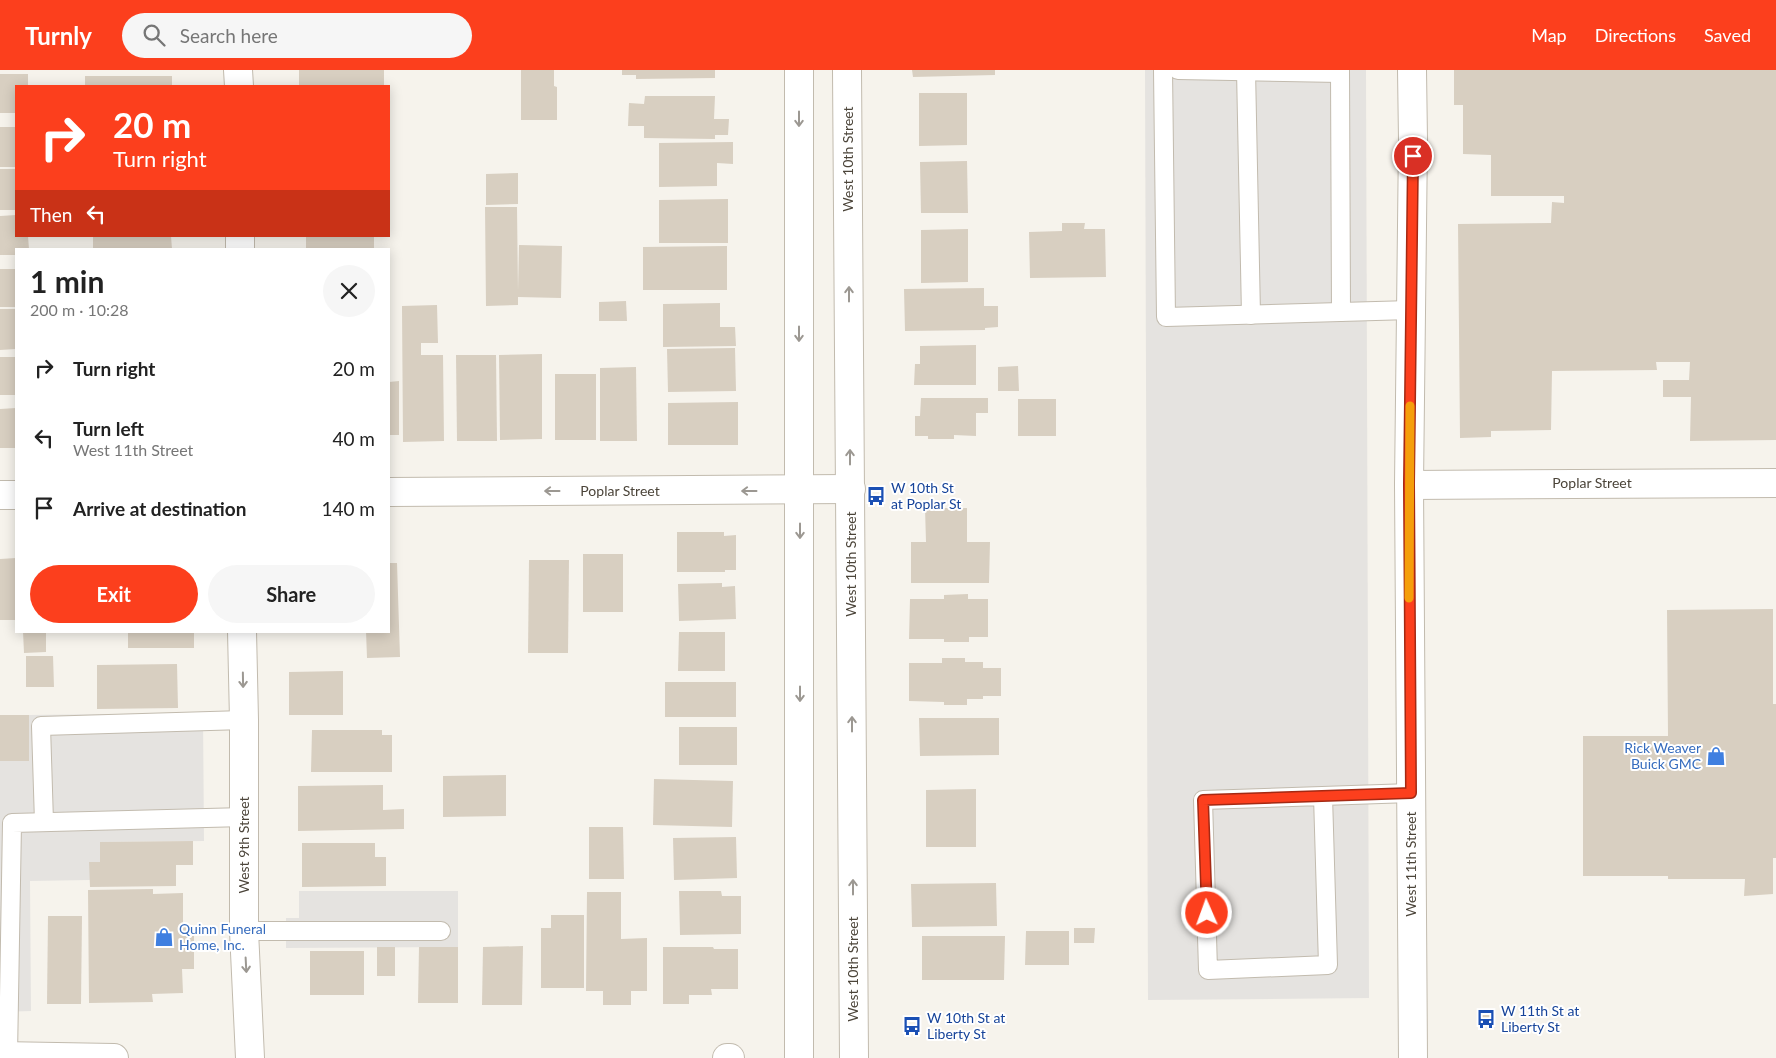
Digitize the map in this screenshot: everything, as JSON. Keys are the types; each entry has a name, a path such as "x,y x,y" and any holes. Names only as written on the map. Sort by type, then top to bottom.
{"street":[{"path":"238,70 238,85"},
{"path":"798,70 800,490 799,1058"},
{"name":"West 10th Street","path":"847,70 854,1058"},
{"name":"West 11th Street","path":"1412,70 1414,140 1409,484 1413,1058"},
{"name":"Poplar Street","path":"1409,484 1776,482"},
{"name":"Poplar Street","path":"390,492 851,489"},
{"path":"0,495 15,495"},
{"name":"West 9th Street","path":"242,633 244,931 250,1058"},
{"path":"4,1056 114,1058"}],"lane":[{"path":"1163,70 1166,317 1411,310"},
{"path":"1178,70 1340,72 1341,312"},
{"path":"1246,71 1251,315"},
{"path":"44,822 42,726 244,720"},
{"path":"1323,796 1328,965 1208,970 1203,800 1411,793"},
{"path":"4,1056 12,823 244,817"},
{"path":"244,931 440,931"}],"shaded area":[{"path":"1145,70 1366,70 1369,998 1148,1000"},
{"path":"203,713 204,841 100,842 100,862 90,863 90,880 30,881 31,1011 0,1012 0,761 29,761 29,715"},
{"path":"299,891 458,891 458,947 286,948 286,918 299,918"}],"building":[{"path":"299,70 384,70 384,85 299,85"},
{"path":"521,70 554,70 554,86 557,87 557,120 521,120"},
{"path":"622,70 715,70 715,78 636,79 636,75 622,75"},
{"path":"912,70 995,70 995,75 913,77"},
{"path":"1454,70 1776,70 1776,440 1690,441 1691,397 1663,397 1663,380 1689,380 1690,362 1656,362 1657,370 1552,371 1551,430 1491,431 1491,437 1460,438 1458,224 1551,223 1552,202 1564,203 1564,196 1491,196 1491,155 1463,154 1463,105 1454,105"},
{"path":"0,74 28,74 28,85 15,85 15,113 0,113"},
{"path":"85,76 172,76 172,85 85,85"},
{"path":"919,93 967,93 967,145 919,146"},
{"path":"645,96 715,96 714,119 729,119 728,135 715,135 715,139 644,138 644,126 628,126 629,103 644,104"},
{"path":"0,127 15,127 15,167 0,167"},
{"path":"733,142 733,164 717,163 717,186 659,187 659,143"},
{"path":"967,161 968,213 921,213 920,162"},
{"path":"0,169 15,169 15,210 0,210"},
{"path":"518,173 518,204 486,205 486,174"},
{"path":"728,199 728,243 659,243 659,200"},
{"path":"485,207 517,207 518,291 519,245 562,246 561,298 518,297 518,305 486,306"},
{"path":"15,215 15,237 28,237 29,248 15,248 15,255 0,255 0,216"},
{"path":"1062,223 1085,223 1084,229 1105,229 1106,277 1030,278 1029,232 1062,231"},
{"path":"968,229 968,282 921,283 921,230"},
{"path":"93,237 171,237 172,248 93,248"},
{"path":"306,237 374,237 374,248 306,248"},
{"path":"727,246 727,290 643,290 643,247"},
{"path":"0,269 15,269 15,307 0,307"},
{"path":"984,288 984,306 998,306 998,327 985,328 985,330 905,331 904,289"},
{"path":"626,301 627,321 599,321 599,302"},
{"path":"720,303 720,327 735,327 736,346 663,347 663,304"},
{"path":"437,305 438,343 421,343 421,355 443,355 444,441 403,442 402,306"},
{"path":"0,309 15,309 15,349 0,350"},
{"path":"976,345 976,385 914,385 915,364 920,364 920,346"},
{"path":"735,348 736,391 668,392 667,349"},
{"path":"542,354 542,439 500,440 499,355"},
{"path":"456,355 496,355 497,441 457,441"},
{"path":"0,357 15,357 15,395 0,395"},
{"path":"1018,366 1019,391 998,391 998,367"},
{"path":"636,367 637,441 600,441 600,368"},
{"path":"555,374 596,374 596,440 555,440"},
{"path":"399,381 399,435 390,435 390,382"},
{"path":"921,398 988,398 988,413 976,413 976,436 954,435 954,439 928,439 928,436 915,436 915,416 920,416"},
{"path":"1018,399 1056,399 1056,436 1018,436"},
{"path":"738,402 738,445 668,445 668,403"},
{"path":"15,408 15,448 0,448 0,409"},
{"path":"925,508 967,508 967,542 990,542 989,583 911,583 911,542 926,542"},
{"path":"677,532 724,532 724,536 736,535 736,570 725,570 725,572 677,572"},
{"path":"583,554 623,554 623,612 583,612"},
{"path":"15,558 15,620 0,620 0,559"},
{"path":"529,560 569,560 568,653 528,653"},
{"path":"390,563 397,563 400,657 367,658 366,633 390,633"},
{"path":"722,583 722,587 735,586 736,619 679,621 678,584"},
{"path":"968,594 968,599 988,599 988,637 969,637 969,642 944,642 944,639 909,639 910,599 944,599 944,595"},
{"path":"1773,609 1773,704 1776,704 1776,858 1773,858 1773,894 1744,896 1745,879 1668,879 1668,876 1583,876 1583,736 1668,736 1667,610"},
{"path":"679,632 725,632 725,671 678,671"},
{"path":"23,633 46,633 46,652 24,653"},
{"path":"128,633 194,633 194,648 128,648"},
{"path":"26,656 53,656 54,687 26,687"},
{"path":"942,658 965,658 965,662 983,662 983,668 1001,668 1001,696 983,696 983,699 967,699 967,705 944,705 944,702 909,701 909,663 942,663"},
{"path":"177,664 178,708 97,709 97,665"},
{"path":"343,671 343,715 289,715 289,672"},
{"path":"665,682 736,682 736,717 665,717"},
{"path":"0,715 29,715 29,761 0,761"},
{"path":"919,718 999,718 999,755 920,756"},
{"path":"679,727 737,727 737,765 679,765"},
{"path":"312,730 382,730 382,735 392,735 392,772 311,772"},
{"path":"506,775 506,816 443,817 443,776"},
{"path":"654,779 733,781 732,827 653,825"},
{"path":"383,785 383,810 404,809 404,829 298,831 298,786"},
{"path":"976,789 976,847 926,847 926,790"},
{"path":"589,827 623,827 624,879 589,879"},
{"path":"736,837 737,878 674,880 673,838"},
{"path":"193,841 193,865 176,865 176,886 90,887 89,862 100,862 100,842"},
{"path":"302,843 375,843 375,857 386,857 386,886 302,887"},
{"path":"996,883 997,926 912,927 911,884"},
{"path":"153,889 153,894 183,893 183,926 194,926 194,969 182,969 183,993 152,994 153,1002 89,1003 88,890"},
{"path":"679,891 721,891 722,896 741,896 741,934 680,935"},
{"path":"587,892 621,892 621,939 647,938 647,991 631,991 631,1005 603,1005 603,991 586,991"},
{"path":"551,915 584,915 584,988 541,988 541,928 551,928"},
{"path":"48,916 82,916 81,1004 47,1004"},
{"path":"1074,928 1095,928 1094,943 1074,943"},
{"path":"1026,931 1069,931 1069,965 1025,965"},
{"path":"922,936 1005,936 1004,980 922,980"},
{"path":"523,946 522,1005 482,1005 483,947"},
{"path":"377,947 395,947 395,976 377,976"},
{"path":"419,947 458,947 458,1003 418,1003"},
{"path":"663,947 738,949 738,989 711,989 712,995 689,995 689,1004 663,1004"},
{"path":"310,951 364,951 364,995 310,995"},
{"path":"1477,1015 1492,1015 1493,1022 1477,1022"}],"slow traffic":[{"path":"1409,598 1410,406"}],"place":[{"name":"W 10th St at Poplar St","path":"876,496"},
{"name":"Rick Weaver Buick GMC","path":"1716,756"},
{"name":"Quinn Funeral Home, Inc.","path":"164,937"},
{"name":"W 11th St at Liberty St","path":"1486,1019"},
{"name":"W 10th St at Liberty St","path":"912,1026"}],"route":[{"path":"1207,913 1203,800 1411,793 1409,484 1413,156"}]}
